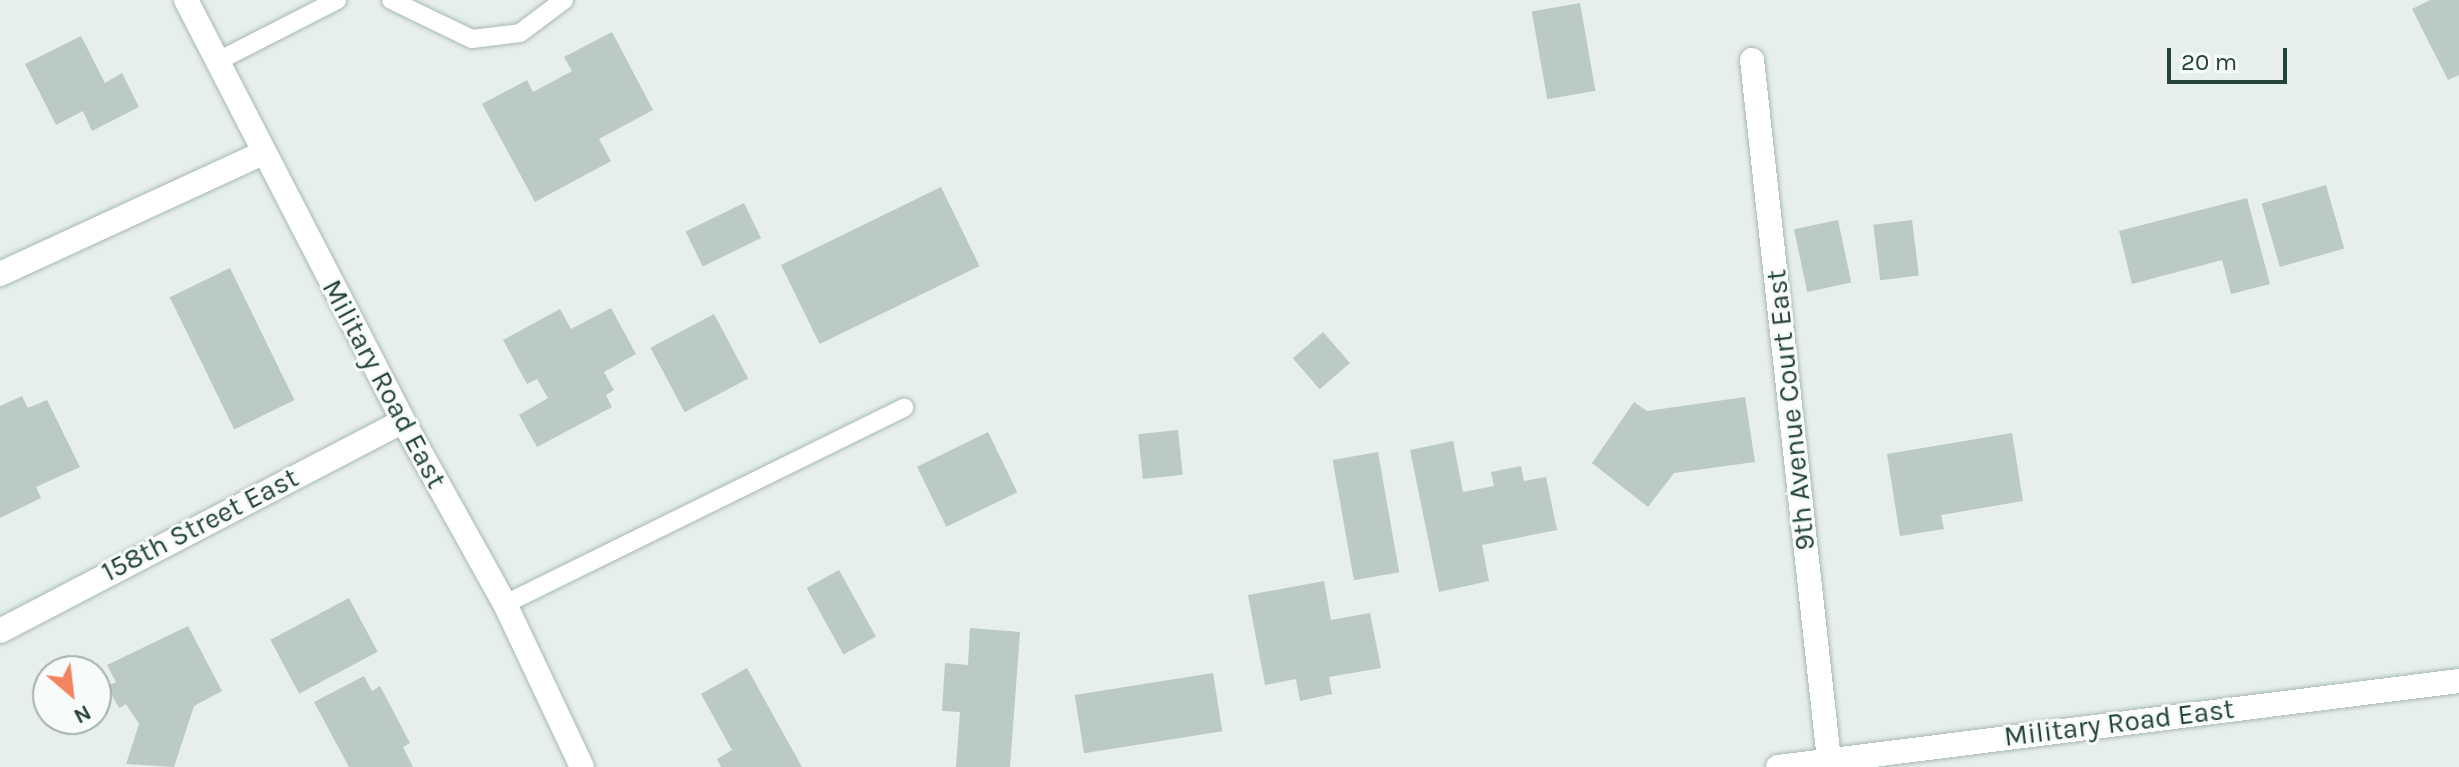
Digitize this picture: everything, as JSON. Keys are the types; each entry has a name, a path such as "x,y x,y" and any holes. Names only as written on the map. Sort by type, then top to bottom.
{"street":[{"name":"Military Road East","path":"186,0 403,421 505,604 582,767"},
{"name":"9th Avenue Court East","path":"1752,60 1829,760"},
{"path":"0,274 263,153"},
{"name":"158th Street East","path":"0,631 403,421"},
{"name":"Military Road East","path":"1778,767 2459,681"}],"lane":[{"path":"218,61 337,0"},
{"path":"391,0 472,39 520,33 564,0"},
{"path":"505,604 904,408"}],"building":[{"path":"2430,0 2459,0 2459,75 2448,80 2412,9"},
{"path":"1580,3 1595,91 1547,99 1532,12"},
{"path":"612,32 653,110 599,139 611,161 535,202 482,104 527,80 533,92 572,71 564,57"},
{"path":"81,36 105,83 122,73 139,107 92,131 83,111 56,125 25,64"},
{"path":"2326,185 2344,248 2280,267 2262,203"},
{"path":"941,187 980,266 820,344 781,265"},
{"path":"2247,198 2270,284 2231,294 2222,260 2132,284 2119,231"},
{"path":"744,203 761,238 703,267 686,231"},
{"path":"1838,220 1851,283 1807,292 1794,229"},
{"path":"1912,220 1919,276 1880,280 1873,225"},
{"path":"230,268 294,400 234,429 170,297"},
{"path":"611,308 636,354 604,372 614,390 606,395 612,407 537,447 519,415 548,398 537,379 527,384 503,340 560,309 571,329"},
{"path":"714,314 748,378 685,412 650,348"},
{"path":"1323,332 1350,363 1320,389 1293,358"},
{"path":"22,396 28,408 47,400 80,467 36,487 41,498 0,518 0,406"},
{"path":"1745,397 1755,462 1674,473 1648,507 1592,463 1634,402 1647,411"},
{"path":"1178,430 1183,475 1143,479 1138,434"},
{"path":"988,432 1017,492 946,527 917,467"},
{"path":"2012,433 2023,501 1941,515 1944,529 1900,536 1887,454"},
{"path":"1453,441 1463,492 1494,486 1491,472 1521,466 1524,481 1546,477 1557,530 1482,545 1489,581 1439,592 1410,450"},
{"path":"1378,452 1399,572 1354,580 1333,460"},
{"path":"839,570 876,636 843,654 807,588"},
{"path":"1324,581 1331,620 1370,613 1381,668 1329,677 1332,694 1300,701 1296,679 1265,685 1248,595"},
{"path":"349,598 378,652 299,694 270,640"},
{"path":"188,626 222,691 194,706 174,767 126,764 139,724 126,704 119,708 112,695 112,684 116,682 112,663"},
{"path":"970,628 1020,632 1010,767 956,767 960,712 942,711 945,663 968,665"},
{"path":"747,668 802,767 721,767 717,759 732,750 701,694"},
{"path":"1213,673 1222,731 1084,753 1075,695"},
{"path":"364,676 372,691 380,686 410,743 403,747 413,767 349,767 314,702"}]}
